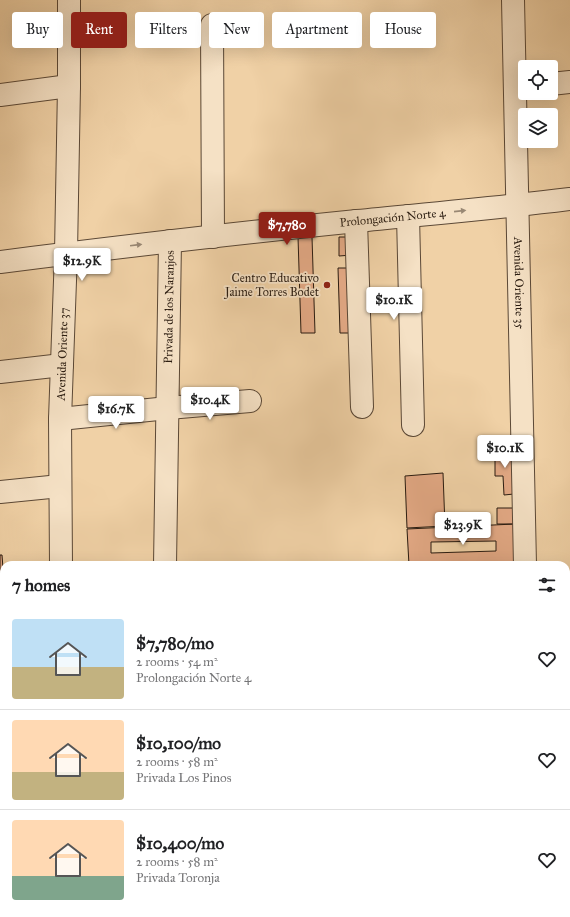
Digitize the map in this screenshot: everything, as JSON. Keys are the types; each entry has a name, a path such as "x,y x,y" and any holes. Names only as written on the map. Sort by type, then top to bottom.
{"street":[{"name":"Avenida Oriente 37","path":"61,561 60,419 66,253 69,0"},
{"name":"Avenida Oriente 35","path":"513,0 518,62"},
{"path":"212,48 213,237"},
{"path":"558,83 570,82"},
{"path":"0,95 69,86"},
{"name":"Avenida Oriente 35","path":"520,100 518,206 525,561"},
{"name":"Prolongación Norte 4","path":"0,262 66,253 356,221 518,206 570,199"},
{"path":"408,216 413,425"},
{"path":"356,221 362,407"},
{"name":"Privada de los Naranjos","path":"165,561 170,242"},
{"path":"0,372 62,366"},
{"path":"60,419 250,401"},
{"path":"0,492 60,486"}],"building":[{"path":"298,237 312,237 315,333 301,333"},
{"path":"339,237 352,237 352,255 339,256"},
{"path":"338,268 352,268 354,333 340,333"},
{"path":"495,449 513,449 514,494 504,495 503,476 495,476"},
{"path":"443,473 445,526 407,528 405,476"},
{"path":"497,508 515,508 515,524 497,524"},
{"path":"515,524 517,561 409,561 407,529","holes":["496,541 496,551 431,553 431,542"]},
{"path":"0,555 2,555 2,561 0,561"}],"place":[{"name":"Centro Educativo Jaime Torres Bodet","path":"327,285"}]}
